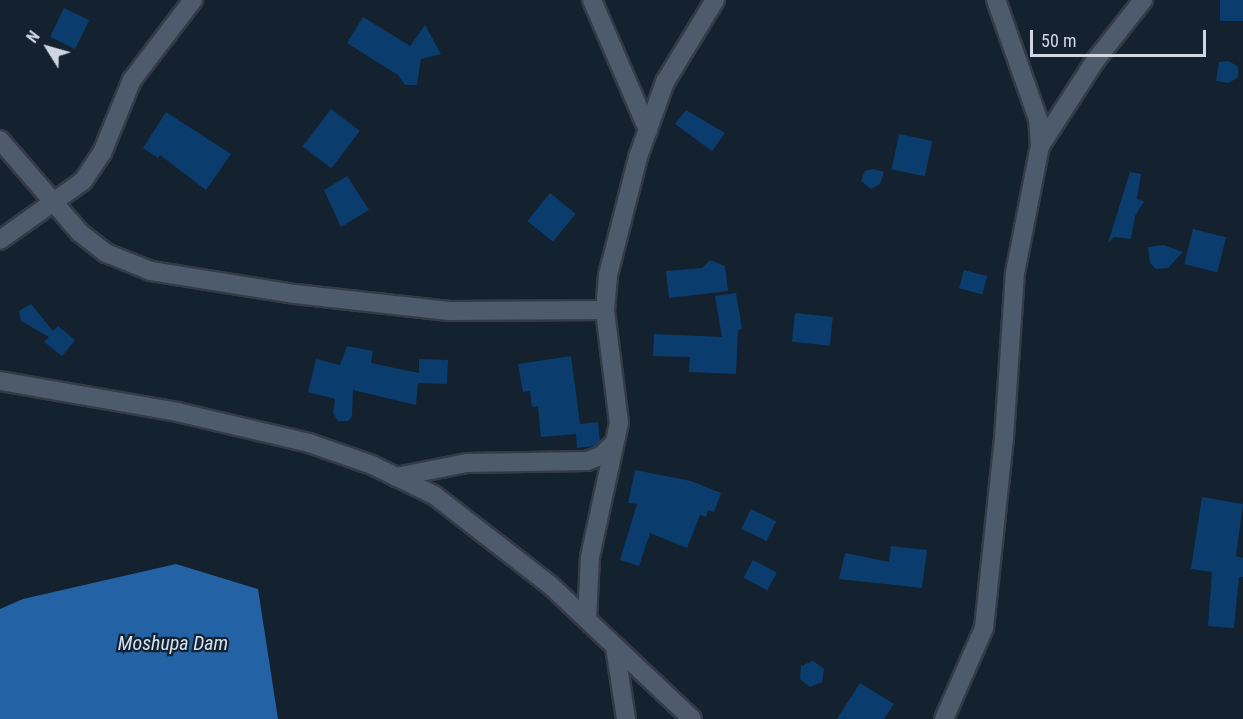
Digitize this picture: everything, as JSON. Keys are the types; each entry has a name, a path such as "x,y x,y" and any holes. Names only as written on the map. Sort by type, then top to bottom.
{"street":[{"path":"0,240 56,203 83,181 102,153 132,80 193,0"},
{"path":"592,0 648,130"},
{"path":"587,620 588,573 619,423 605,310 608,274 648,130 665,82 715,0"},
{"path":"944,719 984,628 1004,438 1015,273 1040,146 1038,119 996,0"},
{"path":"1040,146 1095,61 1143,0"},
{"path":"0,140 79,232 106,253 151,271 295,294 449,311 605,310"},
{"path":"0,381 177,412 298,440 396,477 434,495 550,585 692,719"},
{"path":"396,477 467,463 587,461 601,456 614,442"},
{"path":"615,647 626,719"}],"water":[{"name":"Moshupa Dam","path":"176,564 258,589 278,719 0,719 0,609 23,599"}],"building":[{"path":"1220,0 1243,0 1243,21 1220,21"},
{"path":"64,8 89,20 75,49 50,37"},
{"path":"363,17 410,46 425,25 441,54 421,59 417,85 405,85 398,75 347,43"},
{"path":"1229,61 1238,67 1238,77 1229,83 1216,81 1219,62"},
{"path":"331,109 360,131 331,168 303,147"},
{"path":"686,110 725,133 712,151 675,124"},
{"path":"166,112 231,154 206,190 160,155 158,158 143,148"},
{"path":"899,134 932,141 925,176 892,169"},
{"path":"873,169 884,172 880,184 871,189 861,181 865,171"},
{"path":"1130,172 1141,174 1137,199 1144,201 1135,216 1131,239 1114,237 1108,243"},
{"path":"347,176 369,210 341,227 324,190"},
{"path":"550,193 576,214 553,242 527,221"},
{"path":"1193,229 1226,237 1217,272 1184,264"},
{"path":"1164,245 1183,252 1168,268 1156,269 1150,263 1148,247"},
{"path":"710,260 725,266 728,291 669,298 666,271 702,268"},
{"path":"964,270 987,276 982,295 959,288"},
{"path":"736,293 742,329 738,330 736,374 689,372 690,357 653,356 654,334 722,337 715,296"},
{"path":"31,304 53,331 58,326 75,340 62,356 44,342 49,337 21,321 19,311"},
{"path":"795,313 833,317 830,346 792,342"},
{"path":"347,346 373,351 371,363 419,373 419,359 448,360 447,384 418,383 416,405 353,390 352,416 348,421 338,421 333,413 335,399 308,392 316,359 340,365"},
{"path":"571,356 580,424 598,422 600,441 595,446 577,448 576,434 541,437 538,406 532,407 530,391 523,392 518,364"},
{"path":"635,470 691,481 721,493 714,512 708,510 706,517 700,515 687,548 650,533 639,566 620,560 637,504 628,503"},
{"path":"1202,497 1243,504 1236,556 1243,558 1243,577 1239,577 1234,628 1208,626 1212,572 1191,569"},
{"path":"751,509 776,521 767,541 741,529"},
{"path":"891,546 927,550 922,588 839,579 845,553 889,562"},
{"path":"753,560 777,573 767,590 744,578"},
{"path":"813,661 824,669 822,682 810,687 800,679 801,666"},
{"path":"860,683 894,704 884,719 837,719"}]}
